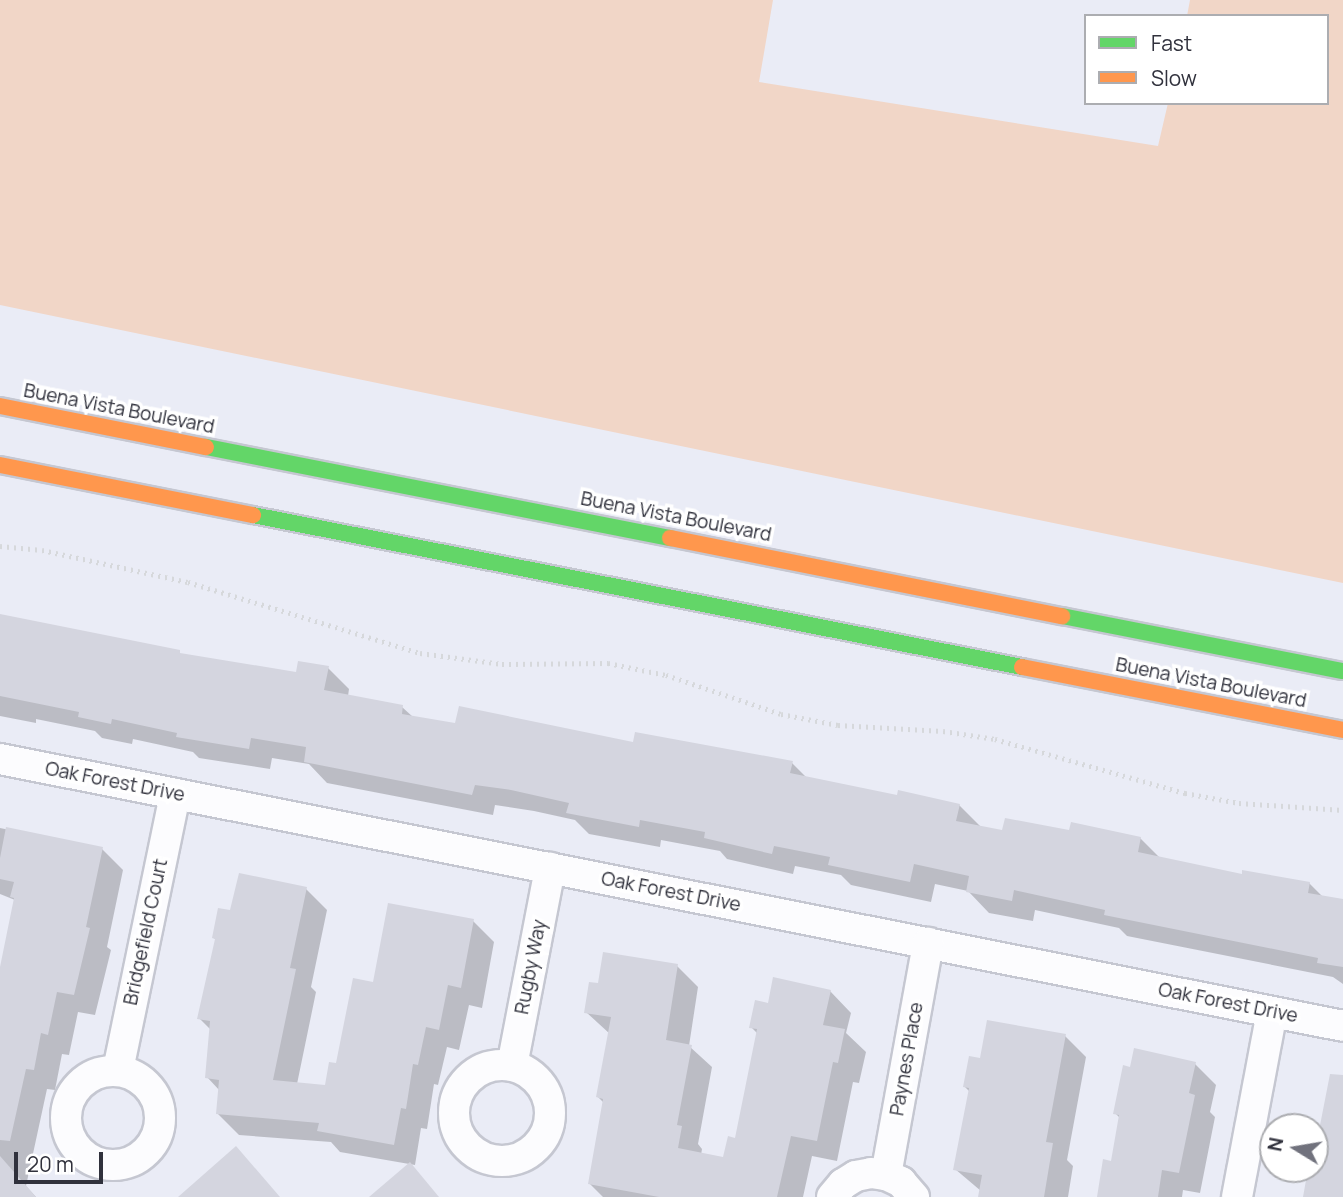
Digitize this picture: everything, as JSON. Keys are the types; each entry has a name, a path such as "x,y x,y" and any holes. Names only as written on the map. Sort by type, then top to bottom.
{"main road":[{"name":"Buena Vista Boulevard","path":"0,407 1343,671"},
{"name":"Buena Vista Boulevard","path":"0,465 1343,730"}],"street":[{"name":"Oak Forest Drive","path":"0,759 1343,1026"},
{"name":"Bridgefield Court","path":"118,1070 175,794"},
{"name":"Rugby Way","path":"512,1066 550,868"},
{"name":"Paynes Place","path":"886,1175 928,943"},
{"path":"1237,1197 1272,1012"},
{"path":"832,1197 843,1184 856,1176 886,1175 901,1182 914,1197"}],"path":[{"path":"0,546 41,550 188,582 420,653 502,664 608,663 666,675 781,714 838,725 943,731 995,739 1185,793 1239,803 1343,810"}],"shaded area":[{"path":"0,0 773,0 759,82 1158,146 1168,105 1329,105 1329,14 1187,14 1190,0 1343,0 1343,583 0,305"}],"building":[{"path":"0,614 180,650 180,653 296,672 298,661 329,666 324,690 403,705 402,714 455,723 459,706 633,742 635,732 793,761 790,773 897,795 898,790 960,804 956,821 1002,830 1005,818 1069,830 1071,822 1141,837 1138,852 1242,874 1242,870 1310,882 1308,893 1343,899 1343,967 1317,963 1318,958 1104,915 1105,910 1014,890 1012,901 966,892 969,876 914,864 910,882 828,865 830,857 774,846 772,854 704,838 705,832 640,820 639,827 566,813 569,803 511,790 475,785 472,795 304,762 306,747 251,738 249,749 176,737 177,733 112,719 111,724 78,717 79,712 0,696"},
{"path":"6,827 103,847 86,927 90,928 74,995 57,992 48,1035 41,1033 34,1070 26,1069 10,1141 0,1140 0,967 14,898 10,897 14,882 0,879 0,858"},
{"path":"239,873 307,887 290,968 296,969 273,1080 325,1085 329,1062 336,1063 353,978 373,982 388,903 474,919 461,988 448,985 439,1030 426,1027 418,1065 413,1064 406,1109 401,1108 394,1145 317,1131 319,1123 216,1114 219,1080 205,1078 210,1021 197,1019 215,939 212,938 218,908 230,910"},
{"path":"603,952 678,964 666,1040 692,1045 677,1125 682,1126 678,1148 723,1157 728,1136 735,1138 757,1029 749,1028 755,1000 768,1003 773,977 831,990 823,1025 845,1029 838,1063 833,1062 817,1141 791,1136 777,1197 659,1197 588,1184 603,1099 596,1097 611,1017 584,1013 589,982 598,983"},
{"path":"987,1020 1066,1034 1046,1142 1053,1143 1044,1197 978,1197 982,1175 953,1170 969,1088 963,1087 969,1056 980,1058"},
{"path":"1134,1048 1196,1062 1189,1093 1195,1095 1179,1173 1162,1170 1158,1197 1097,1197 1103,1159 1111,1161 1119,1115 1113,1114 1123,1065 1130,1067"},
{"path":"1330,1074 1343,1075 1343,1197 1303,1197 1306,1183 1329,1183 1329,1113 1322,1113"},
{"path":"236,1146 280,1197 178,1197"},
{"path":"0,1156 36,1197 0,1197"},
{"path":"410,1162 439,1197 369,1197"}],"traffic: fast":[{"path":"206,447 670,538"},
{"path":"253,515 1022,667"},
{"path":"1062,616 1343,671"}],"traffic: slow":[{"path":"0,406 206,447"},
{"path":"0,465 253,515"},
{"path":"670,538 1062,616"},
{"path":"1022,667 1343,730"}]}
